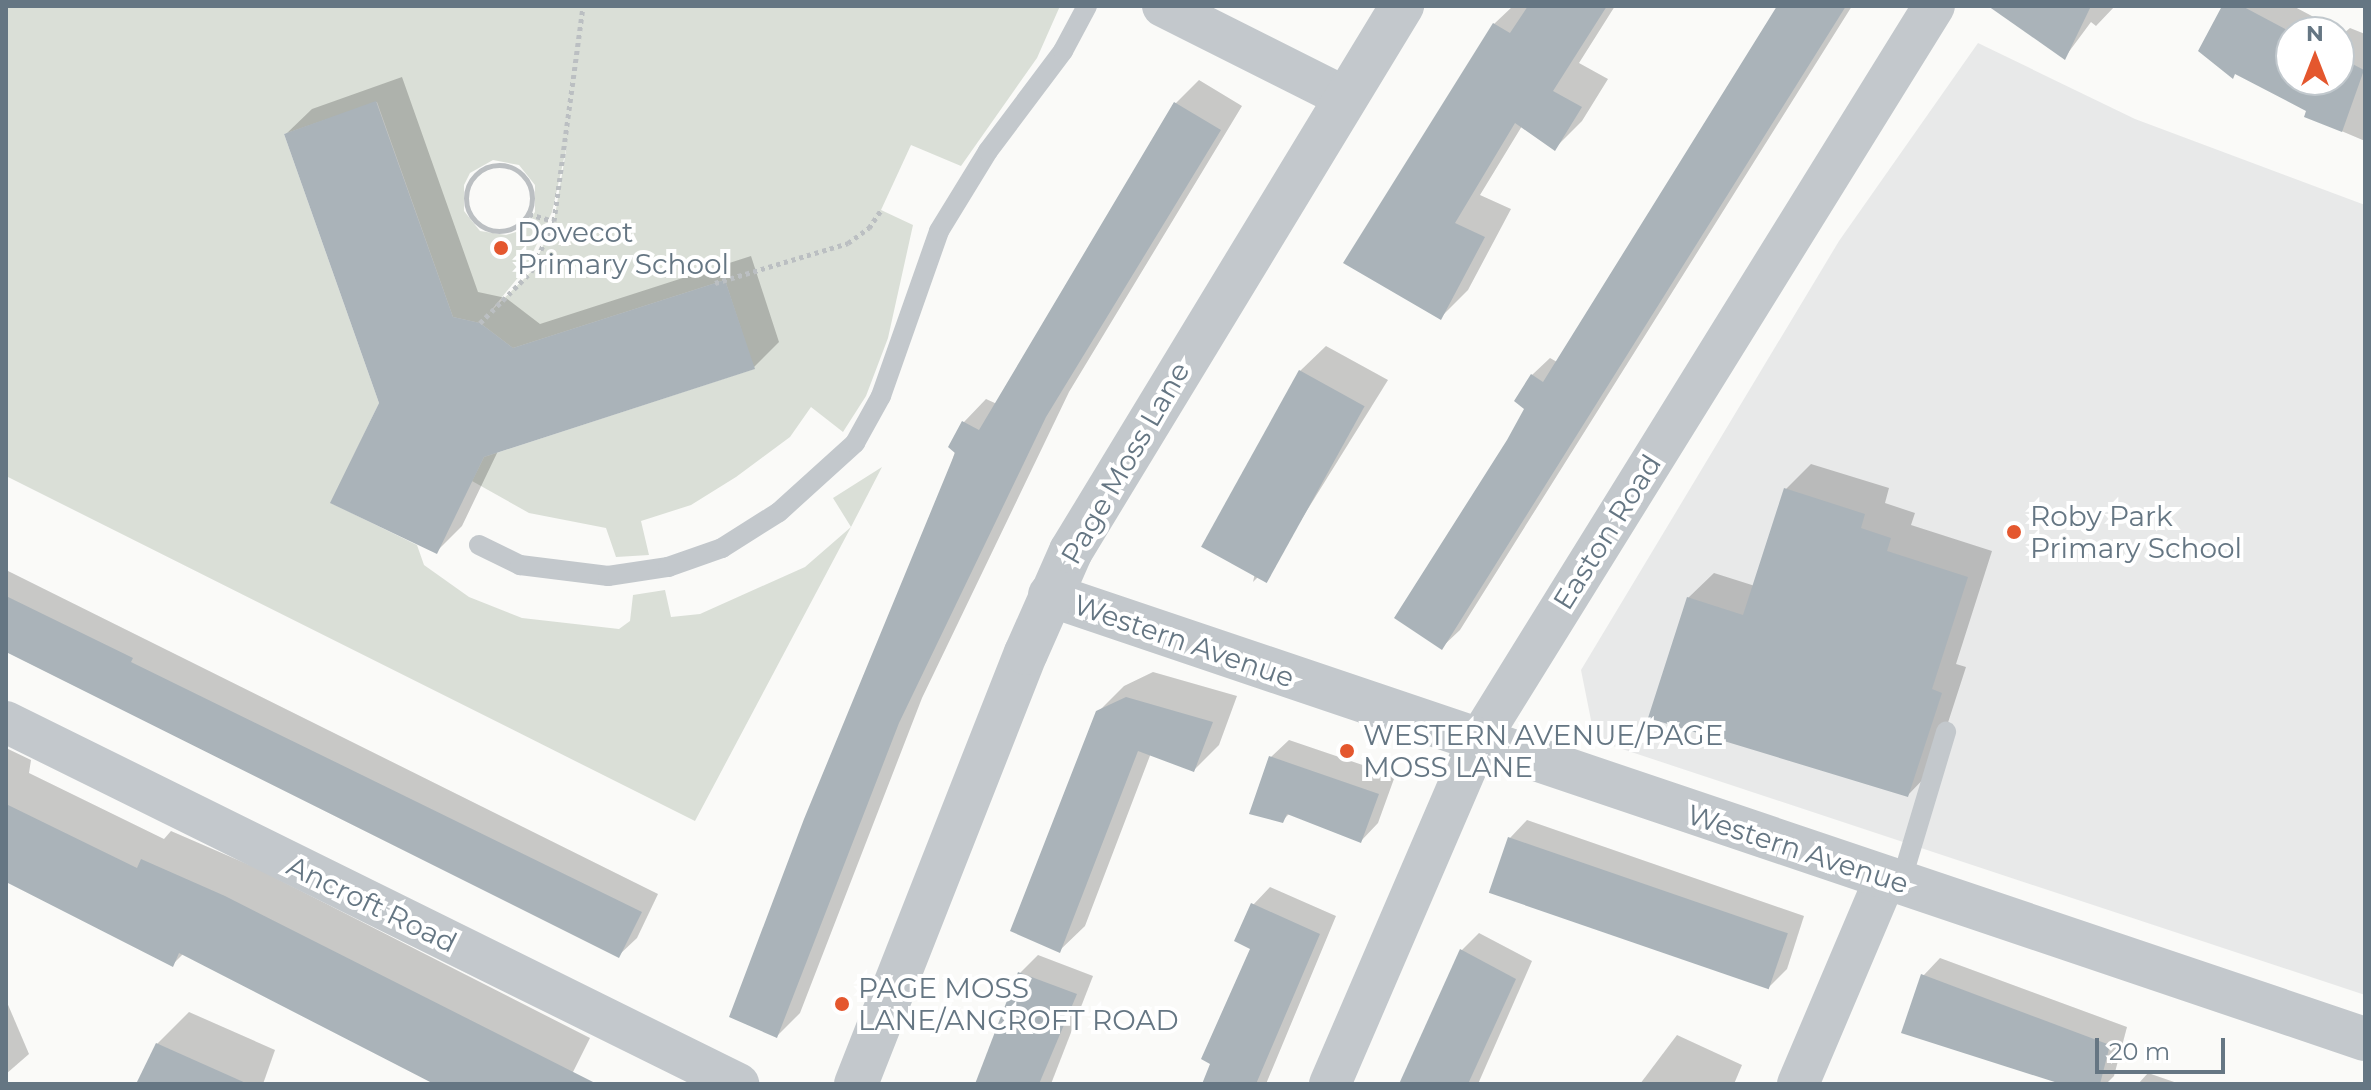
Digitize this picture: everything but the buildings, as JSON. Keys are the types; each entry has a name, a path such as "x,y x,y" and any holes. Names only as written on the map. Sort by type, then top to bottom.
{"street":[{"path":"1163,6 1346,98"},
{"name":"Page Moss Lane","path":"856,1084 1050,595 1100,500 1402,6"},
{"name":"Easton Road","path":"1330,1084 1477,743 1934,6"},
{"name":"Western Avenue","path":"1050,595 1477,743 2365,1039"},
{"name":"Ancroft Road","path":"6,722 738,1084"},
{"path":"1798,1084 1893,880"}],"lane":[{"path":"479,545 520,565 608,576 668,567 722,548 779,512 855,443 881,396 939,231 988,151 1063,51 1087,6"},
{"path":"1893,880 1946,732"}],"path":[{"path":"480,323 531,272 554,221 583,6"},
{"path":"491,166 513,167 529,182 529,214 513,228 491,230 468,209 468,187 491,166"},
{"path":"715,283 848,243 881,210"},
{"path":"529,214 554,221"}],"shaded area":[{"name":"Dovecot Primary School","path":"6,6 1060,6 1037,58 961,166 911,145 881,210 913,225 888,338 866,396 843,432 811,407 790,437 736,477 691,505 641,521 649,555 616,557 606,528 529,513 472,481 484,457 754,369 725,280 513,348 480,323 453,317 377,102 284,134 379,403 331,503 417,545 424,565 469,597 522,618 619,629 630,621 633,595 665,590 671,617 700,614 805,567 851,527 695,821 6,476","holes":["567,145 554,221 531,272 489,313 525,269 552,212","493,160 519,165 535,185 535,212 519,231 506,235 480,231 464,211 464,185 470,173"]},
{"name":"Roby Park Primary School","path":"1978,43 2135,119 2365,205 2365,995 1595,740 1581,670 1839,241"},
{"path":"882,467 851,527 833,498"}],"place":[{"name":"Dovecot Primary School","path":"501,248"},
{"name":"Roby Park Primary School","path":"2014,532"},
{"name":"WESTERN AVENUE/PAGE MOSS LANE","path":"1347,751"},
{"name":"PAGE MOSS LANE/ANCROFT ROAD","path":"842,1004"}]}
